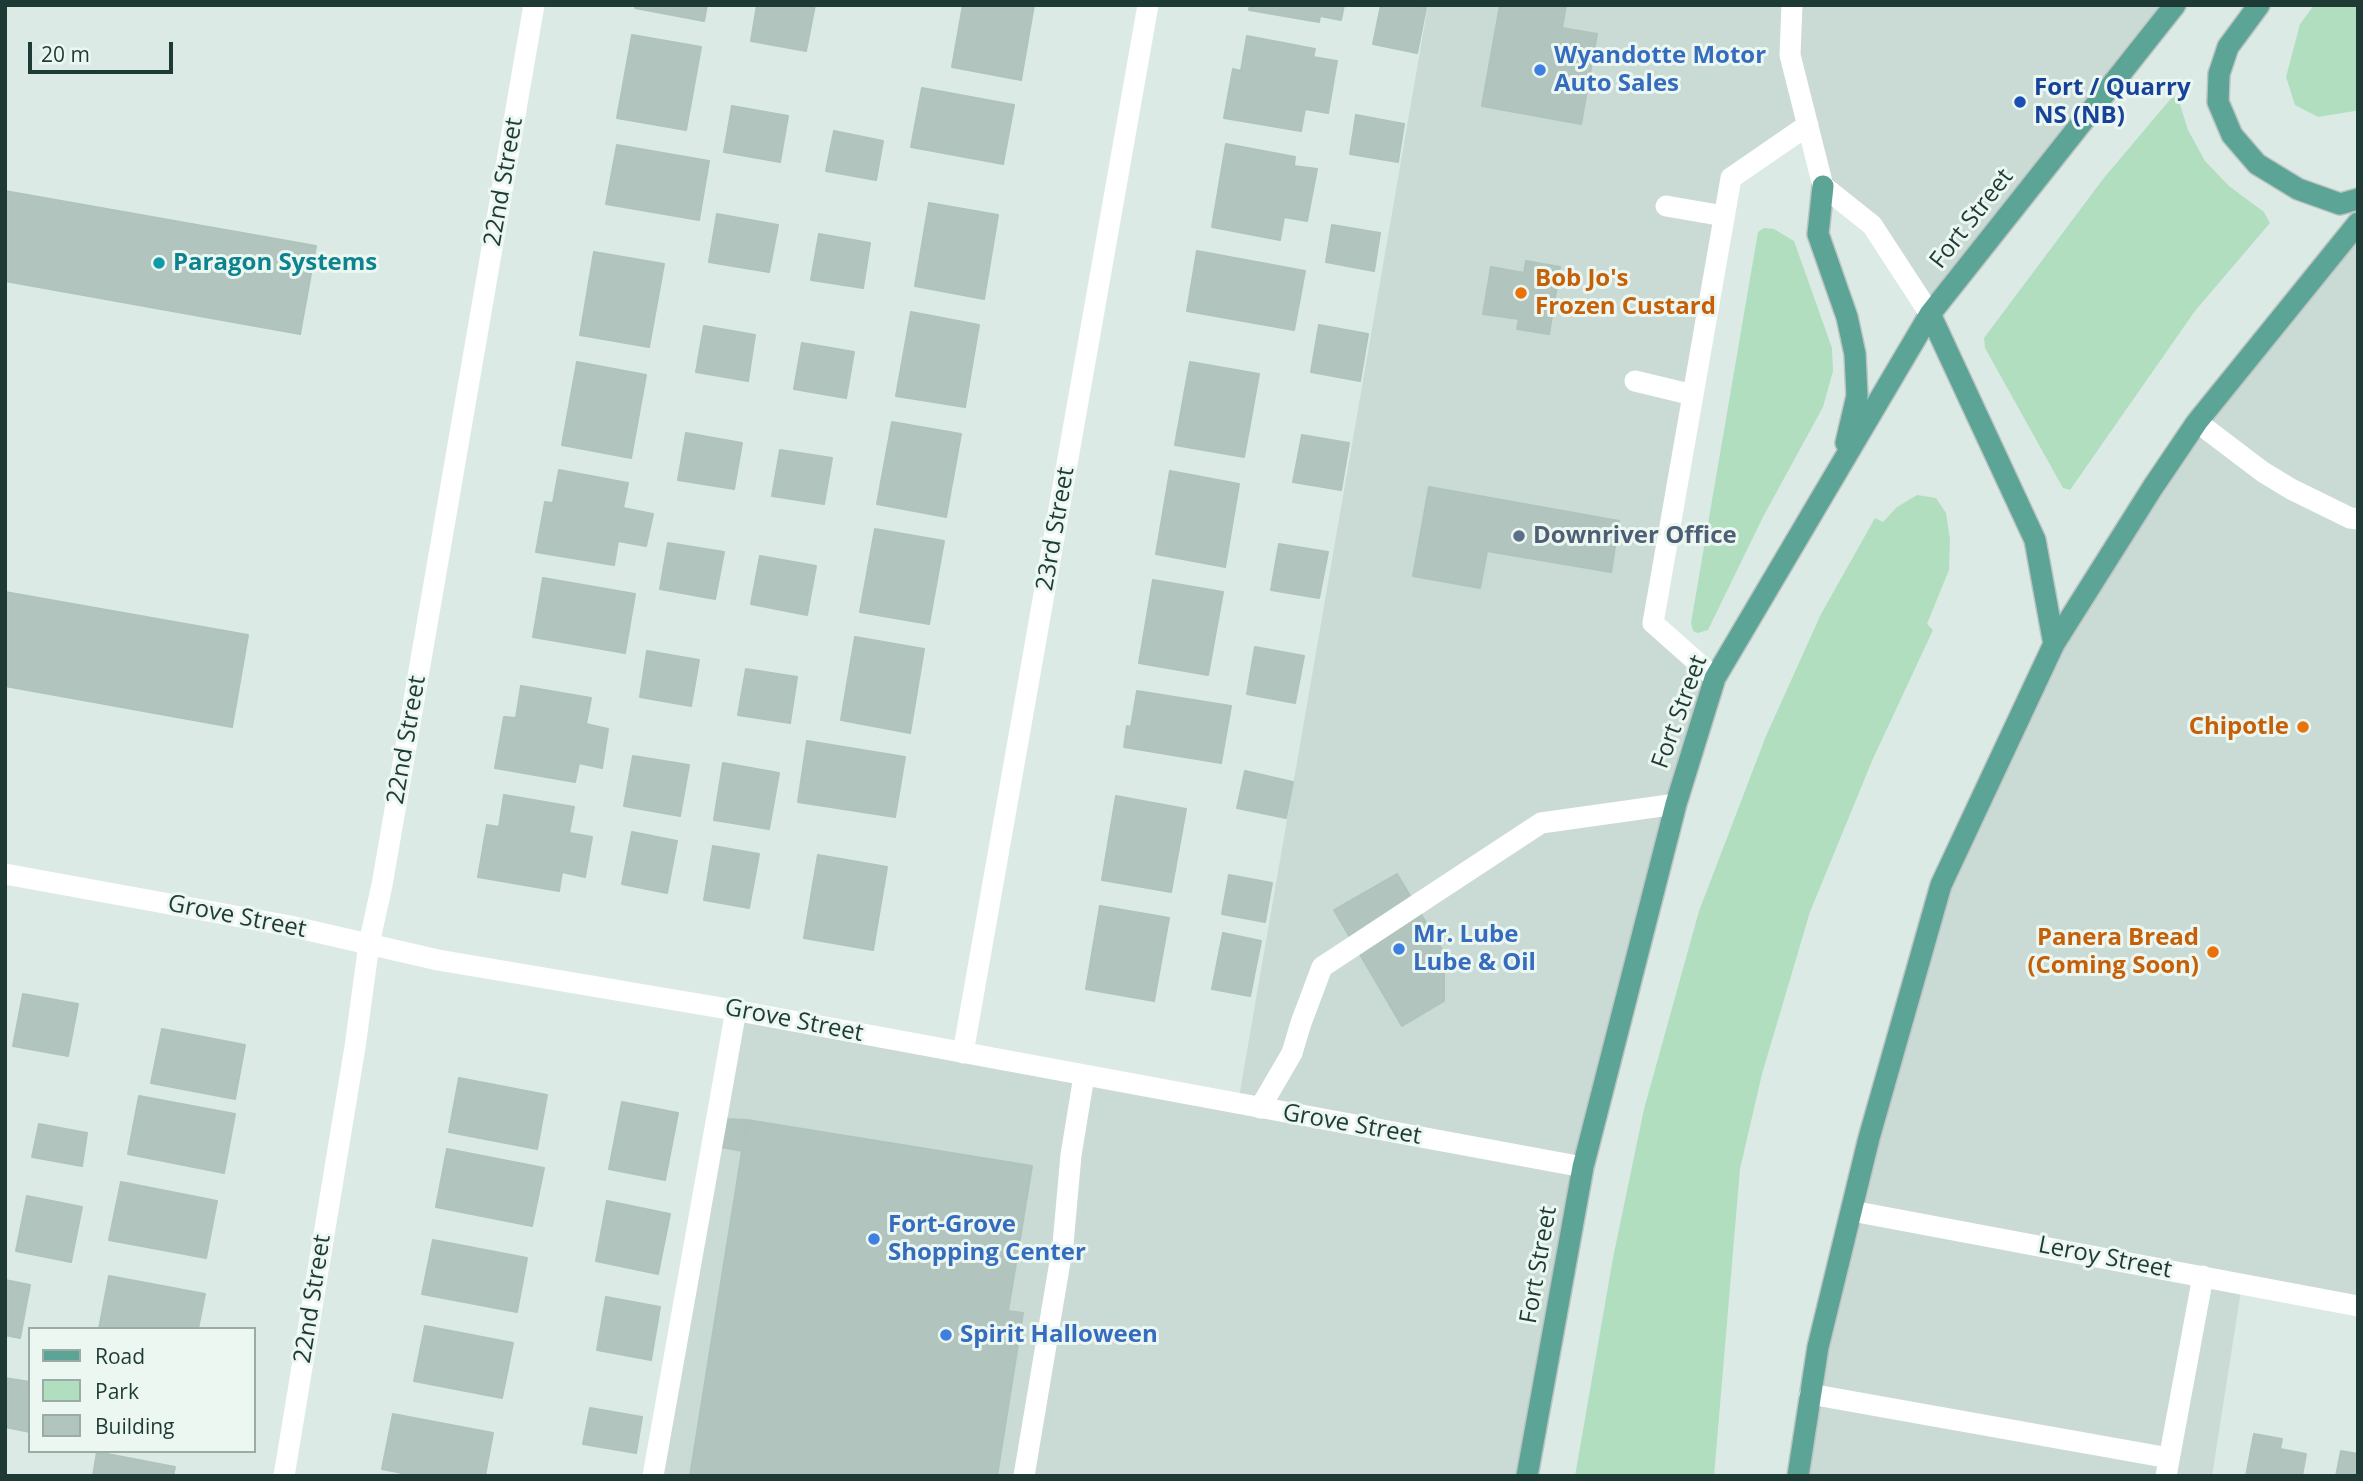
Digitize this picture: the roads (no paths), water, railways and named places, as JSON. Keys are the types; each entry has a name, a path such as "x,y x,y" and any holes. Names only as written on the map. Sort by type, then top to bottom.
{"main road":[{"name":"Fort Street","path":"1527,1476 1583,1167 1676,804 1715,678 1930,314 2175,5"},
{"path":"2259,5 2228,47 2219,74 2218,102 2232,135 2257,164 2298,189 2340,204 2358,198"},
{"path":"1824,186 1818,234 1847,317 1855,354 1857,396 1842,462"},
{"path":"1798,1476 1818,1347 1869,1138 1941,885 2054,644 2197,422 2358,223"},
{"path":"1930,314 2035,540 2054,644"}],"street":[{"name":"22nd Street","path":"284,1476 355,1047 369,944 383,885 534,5"},
{"name":"23rd Street","path":"963,1053 1148,5"},
{"path":"1792,5 1790,55 1824,186 1872,225 1930,314"},
{"path":"1715,678 1653,623 1731,178 1808,125"},
{"path":"1666,206 1724,216"},
{"path":"1635,381 1693,395"},
{"path":"2197,422 2263,472 2291,489 2350,518 2358,519"},
{"path":"1260,1108 1292,1054 1322,967 1541,823 1676,804"},
{"name":"Grove Street","path":"5,874 290,926 438,960 736,1010 1583,1167"},
{"path":"653,1476 736,1010"},
{"path":"1024,1476 1063,1244 1071,1155 1084,1076"},
{"name":"Leroy Street","path":"1852,1211 2358,1306"},
{"path":"1810,1394 2167,1467 2203,1276"}],"place":[{"name":"Wyandotte Motor Auto Sales","path":"1540,70"},
{"name":"Fort / Quarry NS (NB)","path":"2020,102"},
{"name":"Paragon Systems","path":"159,263"},
{"name":"Bob Jo's Frozen Custard","path":"1521,293"},
{"name":"Downriver Office","path":"1519,536"},
{"name":"Chipotle","path":"2303,727"},
{"name":"Mr. Lube Lube & Oil","path":"1399,949"},
{"name":"Panera Bread (Coming Soon)","path":"2213,952"},
{"name":"Fort-Grove Shopping Center","path":"874,1239"},
{"name":"Spirit Halloween","path":"946,1335"}]}
